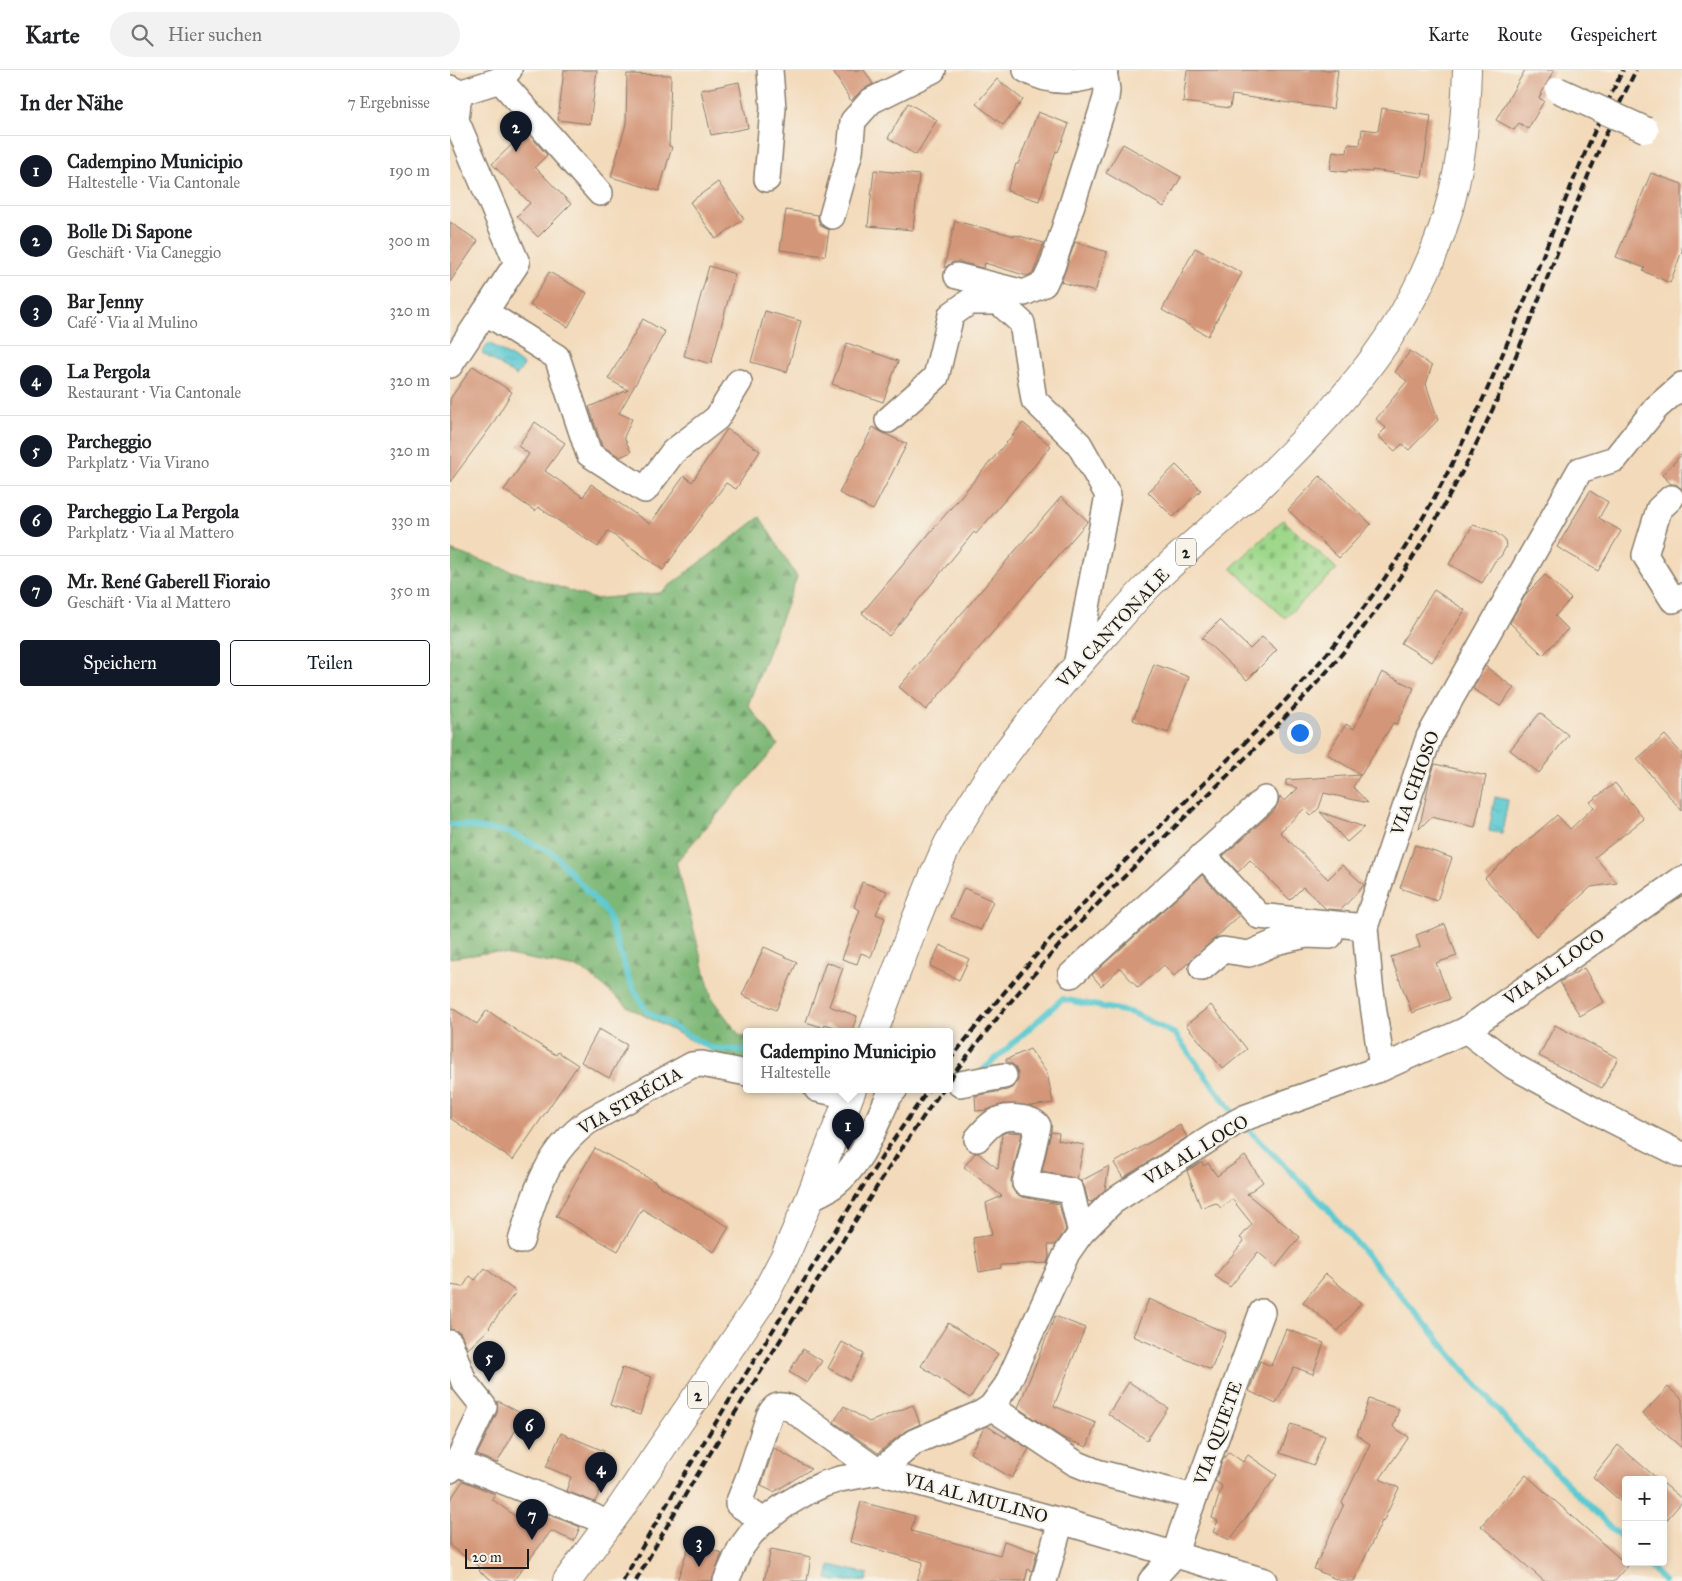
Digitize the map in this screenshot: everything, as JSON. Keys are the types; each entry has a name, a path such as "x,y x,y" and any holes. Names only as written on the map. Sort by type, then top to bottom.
{"main road":[{"name":"VIA CANTONALE","path":"875,1028 925,898 949,842 1006,753 1045,702 1148,585 1256,489 1324,421 1372,363 1414,296 1432,258 1444,226 1460,159 1466,110 1467,70"},
{"name":"2","path":"567,1581 609,1525 761,1302 785,1256 810,1198 851,1093"}],"street":[{"path":"767,178 773,108 770,70"},
{"path":"832,216 850,152 853,121 871,101 933,70"},
{"path":"957,276 1024,293 1044,284 1052,267 1106,98 1106,81 1104,71 1089,78 1068,81 1050,79 1026,70"},
{"path":"450,365 517,263 456,120 455,90 505,75 600,193"},
{"path":"1558,90 1646,130"},
{"path":"888,420 936,377 952,315 969,302 999,302 1022,323 1034,400 1080,444 1108,495 1076,666"},
{"path":"485,312 557,357 589,454 645,490 673,452 717,418 739,382"},
{"name":"VIA CHIOSO","path":"1382,1068 1370,984 1366,932 1429,737 1580,470 1615,459 1656,408 1682,385"},
{"path":"1671,498 1659,509 1645,555 1674,600 1682,596"},
{"path":"1071,975 1265,799"},
{"path":"1204,854 1259,916 1366,932"},
{"name":"VIA AL LOCO","path":"879,1472 914,1442 982,1414 991,1407 1007,1385 1067,1253 1081,1232 1112,1202 1238,1121 1382,1068 1466,1030 1682,878"},
{"path":"1202,968 1223,950 1249,954 1279,941 1306,935 1366,932"},
{"path":"1466,1030 1513,1066 1612,1120 1679,1149"},
{"name":"VIA STRÉCIA","path":"521,1241 542,1175 558,1150 588,1121 692,1065 702,1064 743,1072"},
{"path":"960,1084 1004,1076"},
{"path":"810,1198 834,1185 858,1159 892,1093"},
{"path":"977,1139 988,1127 1002,1118 1029,1119 1036,1122 1038,1126 1025,1183 1071,1191 1081,1232"},
{"name":"VIA QUIETE","path":"1175,1554 1262,1312"},
{"path":"450,1343 464,1382 484,1407 454,1467 594,1517 609,1525"},
{"path":"764,1520 738,1504 771,1410 778,1405 790,1408 804,1416 879,1472"},
{"path":"991,1407 1075,1462 1097,1472 1194,1498"},
{"name":"VIA AL MULINO","path":"726,1581 740,1549 764,1520 800,1496 824,1484 879,1472 1061,1521 1264,1581"},
{"path":"1044,1581 1061,1521"},
{"path":"1151,1581 1175,1554"}],"green space":[{"path":"760,517 797,577 748,705 778,745 676,862 712,999 740,1036 743,1036 743,1061 733,1062 630,1008 582,969 493,952 450,958 450,550 594,599 660,593"},
{"path":"1283,520 1337,569 1285,618 1231,568"}],"water":[{"path":"489,343 524,365 516,376 482,353"},
{"path":"1495,797 1508,800 1502,833 1489,831"},
{"path":"830,1565 868,1574 866,1581 836,1581 827,1579"}],"building":[{"path":"564,70 597,70 590,124 558,120"},
{"path":"832,70 864,70 873,84 861,91 851,101"},
{"path":"1187,70 1338,70 1333,109 1232,95 1230,108 1183,102"},
{"path":"1525,70 1554,70 1539,98 1544,101 1528,129 1519,123 1514,130 1496,120"},
{"path":"627,74 671,75 669,146 672,147 659,191 611,177 626,124"},
{"path":"997,79 1023,100 1003,125 976,104"},
{"path":"739,82 748,128 711,135 701,90"},
{"path":"908,103 937,120 916,155 888,138"},
{"path":"1382,108 1431,116 1422,177 1372,170 1372,172 1348,170 1347,172 1330,170 1333,151 1347,153 1348,144 1360,145 1362,129 1378,131"},
{"path":"1038,112 1069,124 1058,152 1056,151 1039,201 1007,191"},
{"path":"526,131 547,155 535,167 571,204 538,237 517,216 530,203 492,164"},
{"path":"1123,144 1181,177 1164,207 1106,173"},
{"path":"874,170 919,175 913,230 868,226"},
{"path":"1651,173 1682,184 1682,251 1670,283 1643,271 1645,268 1616,257"},
{"path":"718,182 744,219 716,239 690,202"},
{"path":"786,210 818,215 821,226 829,230 825,256 780,250"},
{"path":"955,221 1044,243 1033,273 1027,276 985,263 983,268 953,262 944,268"},
{"path":"450,222 478,241 450,282"},
{"path":"1075,242 1107,252 1095,292 1061,282"},
{"path":"1195,248 1242,273 1208,336 1162,310"},
{"path":"709,266 735,274 711,364 684,356"},
{"path":"549,272 587,293 568,327 530,305"},
{"path":"765,311 801,321 787,372 751,362"},
{"path":"643,319 665,332 619,413 632,419 624,437 631,452 620,457 602,446 589,407 628,390 608,379"},
{"path":"847,343 898,361 883,402 832,384"},
{"path":"1410,351 1432,366 1426,384 1438,420 1409,450 1402,444 1395,451 1378,436 1386,428 1376,419 1407,381 1395,372"},
{"path":"473,366 512,392 490,428 450,482 450,399"},
{"path":"535,422 565,443 545,471 583,497 591,484 650,524 684,476 692,482 727,429 760,451 736,489 726,483 663,570 608,531 598,547 538,507 535,511 504,490 529,454 518,446"},
{"path":"1023,423 1051,446 976,534 974,532 889,636 862,613"},
{"path":"873,427 907,444 873,510 839,493"},
{"path":"1682,454 1682,489 1676,484 1671,484 1662,475"},
{"path":"1176,465 1201,490 1173,517 1148,492"},
{"path":"1320,476 1371,524 1339,558 1288,510"},
{"path":"1590,491 1608,502 1599,518 1621,531 1598,571 1557,547"},
{"path":"1061,497 1088,521 926,710 899,687"},
{"path":"1473,525 1495,532 1505,540 1506,547 1482,583 1449,564"},
{"path":"1545,575 1571,599 1555,616 1568,629 1543,655 1510,623 1526,594"},
{"path":"1434,590 1465,610 1432,662 1401,643"},
{"path":"1220,620 1250,649 1262,637 1277,650 1247,680 1202,638"},
{"path":"1154,664 1189,677 1168,733 1133,720"},
{"path":"1485,666 1514,688 1500,706 1473,689"},
{"path":"1382,672 1414,688 1397,724 1393,723 1361,775 1327,754 1346,724 1354,729"},
{"path":"1540,713 1568,735 1539,773 1510,750"},
{"path":"1665,735 1682,754 1682,811 1637,759"},
{"path":"1435,764 1486,776 1475,827 1431,817 1419,829"},
{"path":"1360,775 1353,787 1368,803 1324,793 1319,808 1311,816 1304,809 1280,832 1328,879 1342,865 1364,885 1341,910 1326,909 1303,887 1290,900 1250,860 1238,872 1223,856 1275,810 1280,797 1285,801 1298,788 1286,785 1286,780"},
{"path":"1615,783 1644,819 1595,857 1617,883 1591,887 1536,936 1485,878 1557,815 1570,829 1594,807 1590,802"},
{"path":"1320,812 1364,827 1347,842"},
{"path":"1415,845 1452,858 1437,901 1400,888"},
{"path":"1202,875 1239,916 1174,976 1164,965 1138,988 1120,968 1101,986 1092,975"},
{"path":"862,882 887,891 876,914 885,918 871,957 861,953 857,964 842,959 860,910 854,907"},
{"path":"964,888 993,901 981,930 951,917"},
{"path":"1445,924 1457,956 1436,963 1450,999 1412,1013 1391,957 1420,947 1416,935"},
{"path":"940,945 969,959 959,980 930,966"},
{"path":"764,947 797,962 776,1010 742,995"},
{"path":"826,962 843,968 829,1006 857,1016 853,1028 837,1028 825,1024 824,1028 806,1022"},
{"path":"1584,968 1604,1002 1580,1016 1560,982"},
{"path":"1211,1005 1247,1049 1223,1069 1186,1025"},
{"path":"450,1007 477,1024 487,1010 556,1055 558,1052 578,1065 513,1160 450,1118"},
{"path":"1555,1025 1618,1058 1602,1088 1539,1056"},
{"path":"599,1029 627,1045 609,1078 581,1062"},
{"path":"1030,1049 1047,1073 1053,1103 1031,1106 1004,1104 976,1111 975,1096 1014,1087 1018,1080 1018,1073 1015,1066 1005,1060"},
{"path":"1180,1125 1187,1137 1123,1178 1114,1163"},
{"path":"1007,1132 1022,1133 1011,1180 1012,1188 1016,1194 1022,1197 1059,1204 1066,1230 1055,1245 1048,1245 1049,1257 1047,1263 1001,1265 1001,1268 979,1272 973,1238 992,1235 986,1203 1002,1196 964,1167 975,1153 978,1153 998,1169 1002,1134"},
{"path":"1051,1132 1059,1133 1058,1140 1084,1145 1077,1179 1042,1171"},
{"path":"595,1148 729,1227 714,1252 642,1209 618,1251 556,1216"},
{"path":"1245,1156 1263,1182 1247,1194 1300,1237 1276,1267 1258,1252 1230,1287 1215,1276 1244,1241 1240,1238 1252,1224 1232,1199 1221,1208 1216,1203 1201,1208 1187,1171 1201,1162 1204,1166 1208,1163 1217,1176"},
{"path":"1109,1166 1105,1190 1092,1202 1088,1201 1081,1181"},
{"path":"485,1268 516,1292 490,1328 468,1349 460,1332 450,1329 450,1285 463,1287 470,1276 475,1280"},
{"path":"1326,1274 1361,1303 1338,1331 1303,1302"},
{"path":"1149,1299 1226,1333 1211,1370 1133,1336"},
{"path":"1055,1316 1085,1328 1054,1406 1096,1423 1087,1447 1063,1438 1018,1408"},
{"path":"948,1323 998,1354 970,1398 921,1366"},
{"path":"1286,1329 1324,1343 1313,1374 1294,1367 1276,1404 1249,1391 1260,1361 1271,1366"},
{"path":"842,1342 864,1354 850,1380 828,1368"},
{"path":"803,1349 822,1361 807,1383 789,1372"},
{"path":"622,1368 652,1377 640,1415 610,1405"},
{"path":"1129,1382 1168,1408 1147,1440 1108,1414"},
{"path":"1668,1387 1682,1399 1682,1448 1643,1414"},
{"path":"1369,1399 1399,1409 1393,1427 1409,1437 1380,1479 1399,1488 1383,1522 1354,1581 1340,1581 1314,1569 1370,1444 1357,1435"},
{"path":"498,1401 524,1415 497,1463 477,1455 497,1413"},
{"path":"913,1405 920,1424 905,1431 878,1453 834,1422 844,1406 869,1422"},
{"path":"1291,1424 1325,1436 1314,1465 1280,1453"},
{"path":"987,1426 1006,1438 1007,1435 1029,1449 1012,1478 970,1453"},
{"path":"561,1433 604,1451 598,1464 609,1470 595,1502 566,1491 571,1477 546,1467"},
{"path":"1618,1445 1654,1476 1622,1476 1622,1502 1593,1477"},
{"path":"774,1448 811,1469 774,1492 761,1486"},
{"path":"1229,1452 1243,1462 1248,1455 1277,1475 1230,1540 1213,1532 1218,1521 1212,1518 1222,1486 1215,1481 1223,1459"},
{"path":"1526,1475 1622,1561 1622,1566 1628,1566 1615,1581 1544,1581 1481,1526"},
{"path":"463,1481 495,1494 492,1499 534,1530 542,1512 580,1527 574,1541 551,1531 513,1581 493,1581 479,1571 481,1568 450,1546 450,1500"},
{"path":"1667,1486 1682,1499 1682,1502 1667,1519"},
{"path":"861,1502 915,1516 911,1531 1000,1555 1004,1541 1037,1552 1032,1571 1028,1569 1025,1581 917,1581 923,1562 850,1542"},
{"path":"690,1542 722,1553 712,1581 677,1581"},
{"path":"771,1549 811,1557 807,1581 764,1581"}],"waterway":[{"path":"450,824 508,832 553,853 607,913 630,982 647,1012 711,1048 743,1051"},
{"path":"982,1071 1062,999 1133,1013 1175,1034 1236,1117"},
{"path":"1243,1124 1326,1207 1521,1437 1622,1539"},
{"path":"1649,1566 1664,1581"}],"railway":[{"path":"953,1056 1005,991 1064,924 1280,706 1345,632 1375,592 1415,531 1450,468 1481,403 1510,337 1564,202 1623,70"},
{"path":"953,1075 1008,1005 1071,932 1291,711 1356,637 1400,577 1438,515 1483,430 1522,340 1595,159 1636,70"},
{"path":"623,1581 751,1366 860,1191 926,1093"},
{"path":"636,1581 697,1475 804,1302 889,1168 940,1093"}],"place":[{"name":"Bolle Di Sapone","path":"516,152"},
{"name":"Cadempino Municipio","path":"848,1150"},
{"name":"Parcheggio","path":"489,1382"},
{"name":"Parcheggio La Pergola","path":"529,1450"},
{"name":"La Pergola","path":"601,1493"},
{"name":"Mr. René Gaberell Fioraio","path":"532,1540"},
{"name":"Bar Jenny","path":"699,1567"}]}
